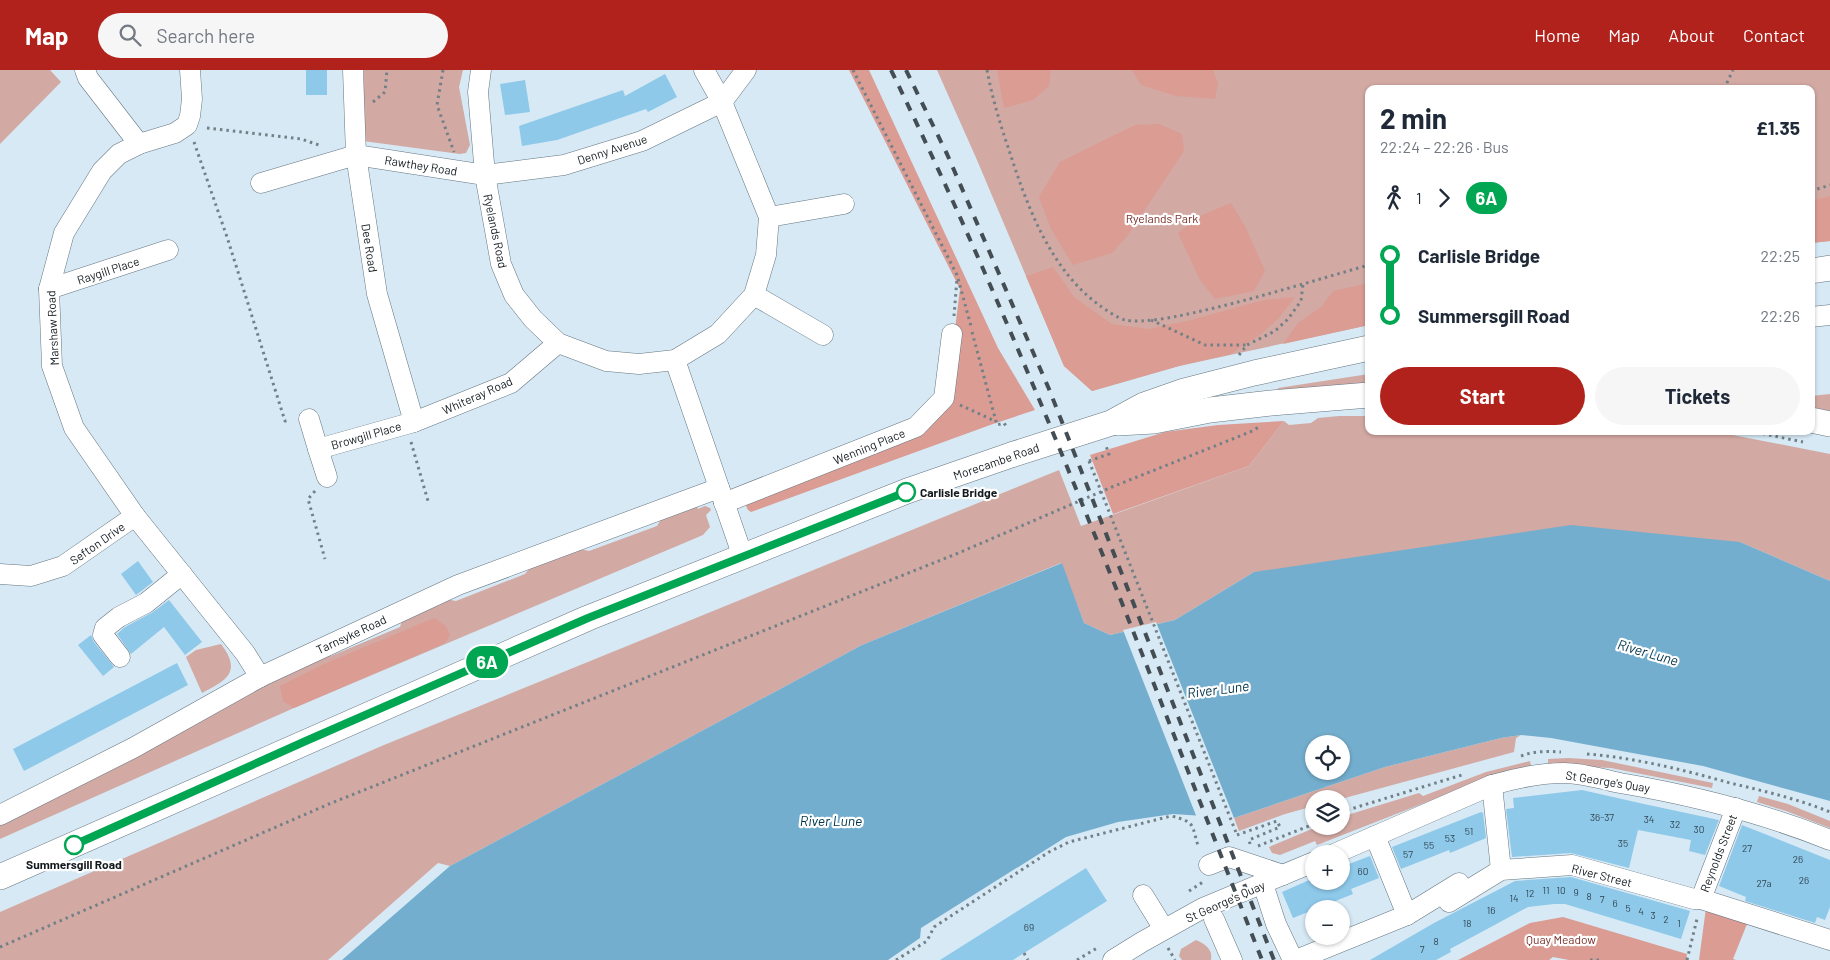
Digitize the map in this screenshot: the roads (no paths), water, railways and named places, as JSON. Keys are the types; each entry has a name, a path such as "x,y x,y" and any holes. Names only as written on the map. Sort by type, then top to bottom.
{"main road":[{"path":"1815,270 1830,268"},
{"name":"Morecambe Road","path":"1108,435 1144,405 1184,391 1254,373 1365,349"},
{"name":"Morecambe Road","path":"0,877 588,618 908,491 1011,455 1108,435 1154,421 1210,410 1365,395"},
{"path":"1815,429 1830,424"}],"street":[{"path":"85,70 88,78 139,144"},
{"name":"Marshaw Road","path":"190,70 192,99 190,116 186,125 175,133 139,144 119,154 102,171 64,233 48,289 52,366 74,428 135,516 245,653 260,676"},
{"name":"Dee Road","path":"354,70 356,155 377,294 414,422"},
{"name":"Ryelands Road","path":"481,70 478,92 485,175 502,264 514,295 533,319 558,343 606,361 639,364 675,360 718,334 754,295 766,255 769,216 722,102 704,70"},
{"name":"Denny Avenue","path":"485,175 564,165 642,141 722,102 746,70"},
{"path":"261,183 356,155"},
{"name":"Rawthey Road","path":"356,155 485,175"},
{"path":"769,216 844,204"},
{"name":"Raygill Place","path":"48,289 168,250"},
{"path":"754,295 823,335"},
{"path":"1815,317 1830,315"},
{"name":"Wenning Place","path":"721,496 916,427 944,398 952,334"},
{"name":"Whiteray Road","path":"414,422 511,383 558,343"},
{"path":"675,360 743,557"},
{"name":"Browgill Place","path":"309,419 327,477"},
{"name":"Browgill Place","path":"318,449 414,422"},
{"name":"Tarnsyke Road","path":"0,815 132,748 260,676 458,585 721,496"},
{"name":"Sefton Drive","path":"0,574 31,576 63,566 135,516"},
{"path":"120,657 104,635 105,628 119,617 146,603 182,574"},
{"name":"St George's Quay","path":"1350,847 1492,785 1520,777 1566,773 1654,788 1736,808 1830,840"},
{"path":"1263,884 1276,924 1294,960 1407,915 1494,868 1492,785"},
{"name":"Reynolds Street","path":"1701,898 1736,808"},
{"path":"1375,836 1407,915"},
{"path":"1209,865 1229,857 1282,875"},
{"name":"St George's Quay","path":"1113,960 1166,938 1203,908 1305,866"},
{"name":"River Street","path":"1450,902 1494,868 1572,866 1694,899 1701,898 1830,940"},
{"path":"1143,895 1166,938"},
{"path":"1214,919 1232,960"}],"water":[{"name":"River Lune","path":"1571,525 1740,542 1830,581 1830,801 1703,766 1551,738 1521,735 1501,738 1385,767 1350,779 1350,735 1305,735 1305,780 1347,780 1317,790 1305,790 1305,794 1234,818 1173,814 1118,822 1066,837 921,928 920,938 888,960 342,960 450,866 862,645 1062,563 1084,623 1110,635 1175,620 1254,572"}],"railway":[{"path":"891,70 943,179 1039,400 1130,623 1262,960"},
{"path":"906,70 947,154 1049,389 1274,960"}],"place":[{"name":"Carlisle Bridge","path":"906,492"},
{"name":"Summersgill Road","path":"74,845"}],"park label":[{"name":"Ryelands Park","path":"1162,218"},
{"name":"Quay Meadow","path":"1561,939"}]}
